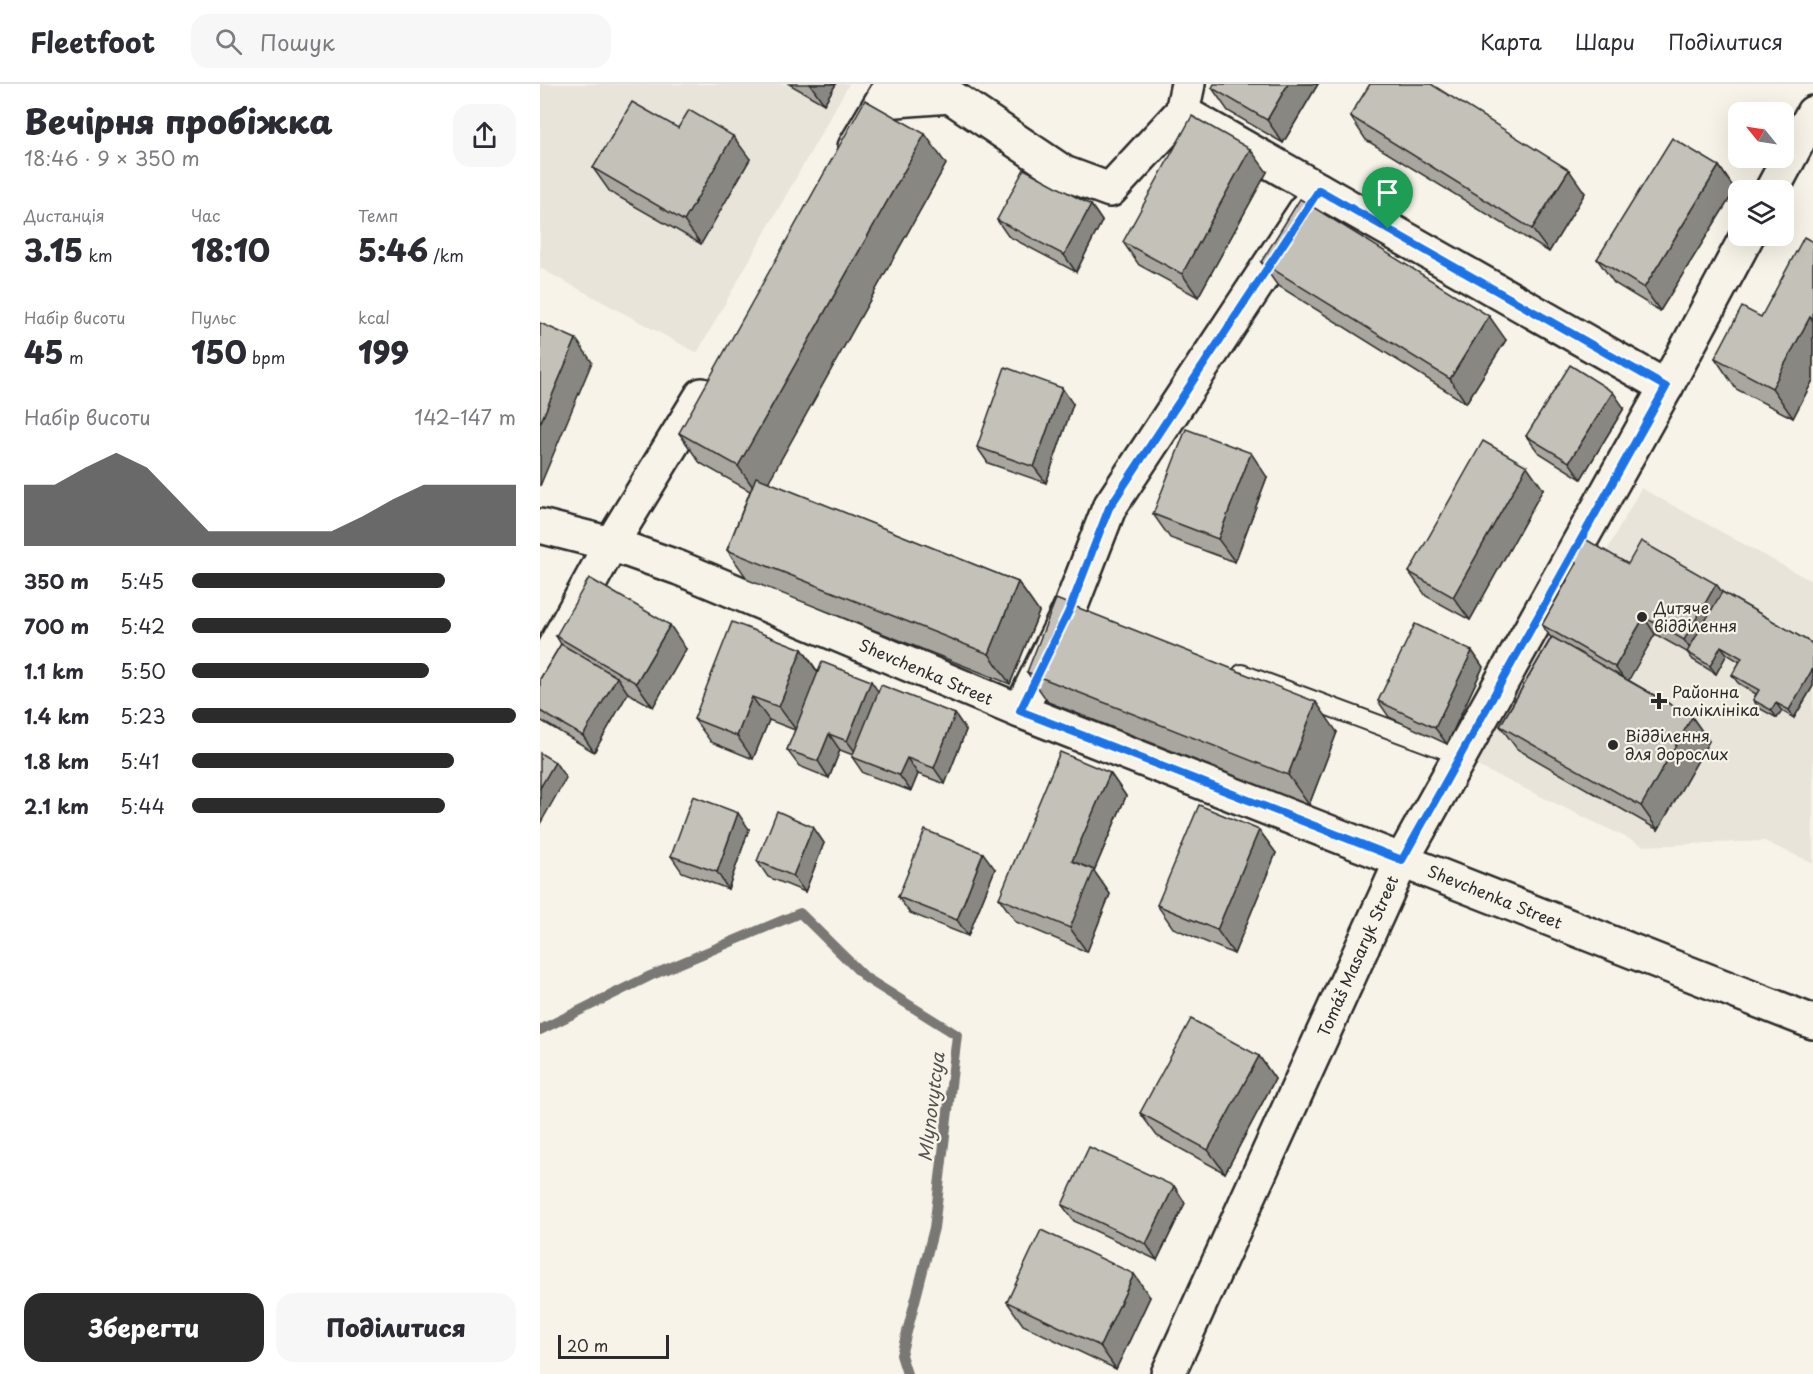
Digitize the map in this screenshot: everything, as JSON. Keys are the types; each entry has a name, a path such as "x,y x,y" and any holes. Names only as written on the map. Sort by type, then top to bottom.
{"street":[{"path":"840,171 888,92 950,96 1064,173 1110,190 1185,98 1319,190 1666,387"},
{"path":"1777,180 1813,113"},
{"path":"1020,711 1080,615 1109,508 1319,190"},
{"name":"Tomáš Masaryk Street","path":"1168,1374 1402,860 1666,387 1742,246"},
{"path":"540,673 611,544 716,373"},
{"name":"Shevchenka Street","path":"540,526 611,544 678,568 1020,711 1813,1023"}],"lane":[{"path":"1224,667 1460,755"}],"shaded area":[{"path":"540,84 849,84 697,353 540,268"},
{"name":"Районна поліклініка","path":"1641,488 1813,582 1813,863 1764,841 1644,846 1469,762 1543,635 1553,640 1603,558"}],"building":[{"path":"1214,84 1288,84 1267,120 1212,88"},
{"path":"1370,84 1431,84 1569,170 1532,229 1350,116"},
{"path":"865,100 925,134 738,466 679,433"},
{"path":"632,102 678,128 689,110 733,136 684,221 593,168"},
{"path":"1192,116 1250,149 1182,274 1123,242"},
{"path":"1672,138 1719,166 1644,288 1597,259"},
{"path":"1024,169 1091,205 1064,255 997,220"},
{"path":"1300,199 1489,316 1450,379 1261,262"},
{"path":"1804,237 1813,242 1813,318 1810,317 1772,388 1715,358 1742,307 1761,317"},
{"path":"540,323 576,339 540,424"},
{"path":"1570,365 1613,392 1569,462 1526,436"},
{"path":"1005,367 1062,388 1034,467 977,447"},
{"path":"1186,429 1251,453 1218,539 1153,514"},
{"path":"1483,441 1527,466 1453,597 1409,572"},
{"path":"756,477 1018,582 989,654 727,550"},
{"name":"Дитяче відділення","path":"1585,539 1628,564 1641,541 1716,584 1684,640 1644,617 1615,667 1542,625 1577,563 1571,551 1579,540"},
{"path":"589,578 670,625 636,683 556,636"},
{"path":"1722,592 1813,644 1813,668 1789,710 1776,703 1771,710 1753,700 1759,690 1732,675 1742,658 1721,646 1710,666 1687,652"},
{"path":"1056,599 1316,702 1288,775 1027,672"},
{"path":"732,622 802,649 779,707 752,697 737,736 694,719"},
{"path":"1415,624 1472,651 1435,728 1378,701"},
{"name":"Відділення для дорослих","path":"1552,637 1692,717 1641,806 1500,726"},
{"path":"561,644 617,677 583,736 540,711 540,679"},
{"path":"822,662 871,681 847,741 829,734 818,761 787,750"},
{"path":"881,685 955,714 934,768 907,758 899,775 852,757"},
{"path":"1060,752 1110,773 1072,861 1094,870 1070,928 999,898"},
{"path":"540,753 555,762 540,788"},
{"path":"693,796 738,813 717,872 671,856"},
{"path":"1199,805 1259,830 1217,930 1157,905"},
{"path":"777,811 813,827 793,876 757,861"},
{"path":"925,830 983,853 957,920 898,897"},
{"path":"1191,1019 1259,1056 1208,1150 1140,1113"},
{"path":"1089,1147 1174,1186 1146,1244 1062,1205"},
{"path":"1041,1230 1134,1274 1100,1346 1007,1302"}],"waterway":[{"name":"Mlynovytcya","path":"540,1030 650,976 800,913 866,978 957,1035 934,1228 901,1355 907,1374"}],"place":[{"name":"Дитяче відділення","path":"1642,617"},
{"name":"Районна поліклініка","path":"1659,701"},
{"name":"Відділення для дорослих","path":"1613,745"}],"route":[{"path":"1319,190 1388,229 1666,387 1402,860 1020,711 1069,611 1109,508 1319,190"}]}
